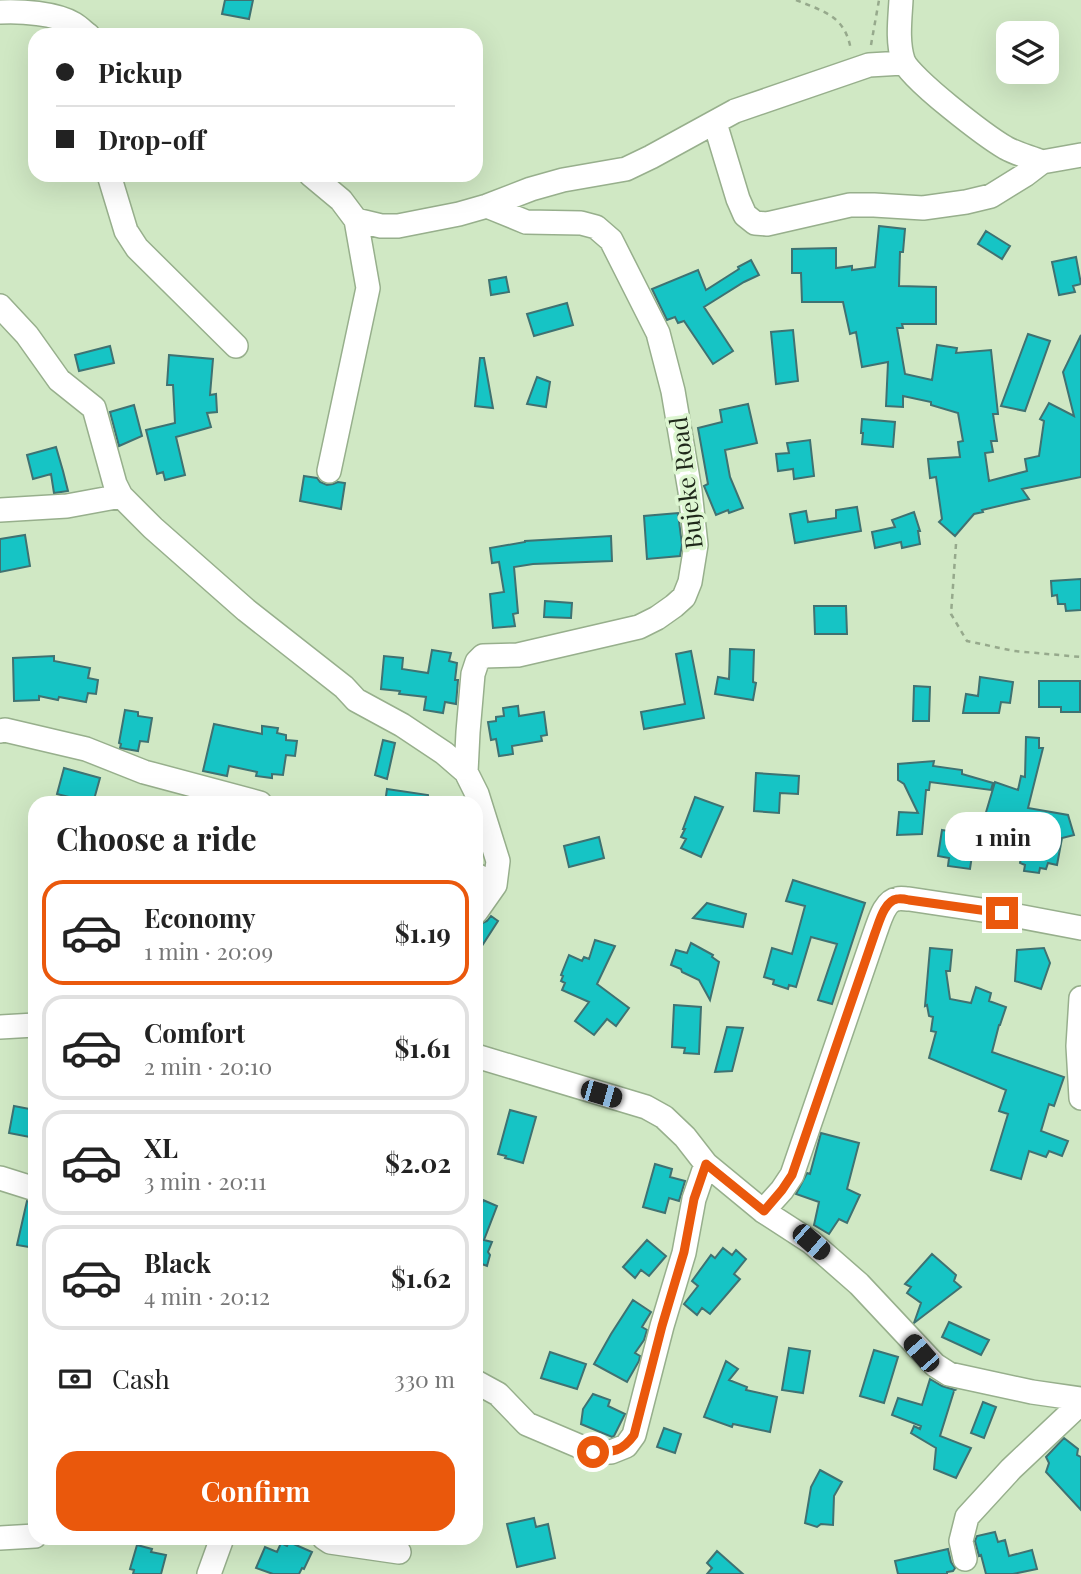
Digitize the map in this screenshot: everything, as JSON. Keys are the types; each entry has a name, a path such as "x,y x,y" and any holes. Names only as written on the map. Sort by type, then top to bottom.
{"street":[{"path":"901,0 900,46 903,63 914,76 1007,148 1042,162"},
{"path":"0,12 40,14 72,28"},
{"path":"356,220 380,226 398,226 458,214 552,183 626,169 735,111 859,68 903,63"},
{"path":"715,123 738,199 745,215 755,223 767,224 850,205 922,208 966,202 991,196 1042,162 1081,155"},
{"path":"111,182 126,231 137,248 236,346"},
{"path":"320,182 341,200 356,220 368,288 329,471"},
{"name":"Bujeke Road","path":"478,796 466,772 473,674 477,662 483,656 518,655 639,627 657,618 684,597 690,582 696,545 690,491 665,355 658,333 611,240 596,227 589,225 526,222 486,206"},
{"path":"0,306 27,335 59,380 94,408 115,484 121,496 153,528 246,610 344,687 356,700 402,724 466,772"},
{"path":"0,510 67,506 121,496"},
{"path":"0,731 86,749 144,772 234,796"},
{"name":"Bujeke Road","path":"483,813 498,862 486,880"},
{"path":"764,1211 792,1175 875,933 890,903 896,899 909,900 1002,913 1081,928"},
{"path":"1081,998 1078,1046 1081,1098"},
{"path":"0,1027 28,1025"},
{"path":"483,1058 646,1107 664,1117 685,1137 706,1164 764,1211 811,1242 859,1284 935,1366 949,1374 1081,1401"},
{"path":"483,1386 498,1394 527,1424 593,1452 611,1452 626,1446 634,1435 684,1252 694,1199 706,1164"},
{"path":"0,1178 28,1187"},
{"path":"965,1559 961,1541 967,1517 1011,1469 1081,1401"},
{"path":"0,1538 28,1536"},
{"path":"209,1574 219,1545"},
{"path":"350,1545 398,1552"}],"path":[{"path":"796,0 832,15 843,26 859,68 869,56 880,0"},
{"path":"956,544 951,614 967,641 1014,651 1081,657"}],"building":[{"path":"225,0 253,0 249,19 222,14"},
{"path":"879,226 905,229 903,252 900,252 899,286 936,287 936,324 902,324 903,328 897,328 905,374 932,380 937,345 957,348 956,353 991,350 998,414 993,414 997,441 991,441 993,452 985,453 989,481 1027,471 1025,459 1039,456 1044,421 1040,419 1049,403 1074,416 1063,372 1081,335 1081,477 1022,489 1029,499 974,514 955,536 939,522 942,519 936,477 930,478 928,459 960,457 958,442 963,441 958,413 931,405 931,402 903,396 903,407 886,406 888,362 862,367 856,332 850,334 843,302 802,302 801,273 792,273 792,249 836,248 836,268 852,266 852,270 875,267"},
{"path":"986,231 1010,246 1002,259 978,244"},
{"path":"1076,257 1081,284 1073,286 1075,292 1059,295 1052,262"},
{"path":"751,260 759,275 704,307 733,351 713,364 684,321 678,323 675,317 667,320 652,289 698,270 706,290"},
{"path":"506,277 509,292 491,295 489,280"},
{"path":"567,303 573,325 534,336 527,314"},
{"path":"793,330 798,381 776,384 771,332"},
{"path":"1028,334 1050,341 1025,411 1001,406"},
{"path":"110,346 114,363 79,371 75,355"},
{"path":"169,355 213,359 210,395 216,394 217,412 207,413 211,427 176,437 185,475 165,480 163,472 157,474 146,430 175,423 173,385 167,385"},
{"path":"480,358 484,358 493,408 475,406"},
{"path":"537,377 550,382 546,407 527,404"},
{"path":"748,404 757,443 725,450 730,477 743,508 716,515 704,486 708,484 698,428 722,422 720,410"},
{"path":"134,405 142,436 119,446 110,412"},
{"path":"862,419 895,422 893,447 862,444"},
{"path":"810,440 814,476 794,479 793,469 778,471 776,454 789,453 787,443"},
{"path":"56,447 68,491 54,493 51,474 33,479 27,455"},
{"path":"304,476 317,478 327,485 345,483 341,509 300,501"},
{"path":"857,507 861,531 795,543 790,514 806,511 808,522 836,518 836,510"},
{"path":"914,512 920,531 920,544 902,548 901,542 875,548 872,532 895,527 892,520"},
{"path":"678,513 682,545 680,556 647,559 644,516"},
{"path":"25,535 30,566 0,572 0,539"},
{"path":"611,536 612,561 514,567 518,613 513,614 515,626 493,628 490,594 504,592 499,562 492,563 490,548 525,541"},
{"path":"1081,579 1081,610 1066,611 1065,604 1058,604 1057,595 1052,596 1051,581"},
{"path":"545,601 572,603 571,618 544,617"},
{"path":"814,606 846,606 847,634 815,634"},
{"path":"730,649 754,650 753,682 756,683 753,700 715,694 718,677 729,679"},
{"path":"432,650 451,653 449,661 457,663 456,704 445,702 443,713 424,710 426,697 381,689 384,656 403,658 402,669 428,673"},
{"path":"691,651 704,718 644,729 641,712 685,704 676,654"},
{"path":"54,656 54,661 90,668 88,678 98,680 96,694 88,693 86,702 39,696 39,700 14,701 13,658"},
{"path":"980,677 1013,682 1010,703 1001,702 999,713 963,713 966,694 978,696"},
{"path":"1039,681 1080,681 1080,712 1061,712 1061,707 1039,707"},
{"path":"914,686 930,687 929,721 913,721"},
{"path":"518,706 519,716 544,712 547,735 541,736 542,741 512,746 513,754 499,756 496,739 491,740 488,722 504,716 503,708"},
{"path":"125,710 152,718 148,742 140,741 138,751 120,748"},
{"path":"214,724 262,734 262,726 278,728 277,733 286,735 286,740 297,741 295,756 286,755 283,775 272,774 272,778 256,776 257,772 229,766 227,776 203,771"},
{"path":"1026,737 1039,738 1039,748 1043,748 1028,808 1068,815 1074,835 1062,838 1057,865 1048,863 1046,869 1040,868 1039,873 1024,871 1025,865 1020,863 1027,825 984,819 995,782 1018,790 1021,776 1025,777"},
{"path":"383,740 395,743 387,779 375,775"},
{"path":"934,761 933,766 962,770 962,774 993,783 991,790 930,782 929,790 926,790 922,834 897,835 899,812 918,813 904,784 898,780 898,764"},
{"path":"64,768 100,778 95,796 57,794"},
{"path":"756,773 799,776 798,794 780,793 779,813 754,811"},
{"path":"387,789 428,795 428,796 386,796"},
{"path":"695,797 723,807 701,857 681,848 686,839 681,837 683,829"},
{"path":"942,830 975,835 970,869 948,866 949,858 938,856"},
{"path":"599,837 604,858 569,867 564,846"},
{"path":"793,880 865,903 832,1004 818,1000 837,944 811,937 796,987 789,985 788,989 773,984 774,980 764,977 772,948 792,954 805,906 786,901"},
{"path":"707,903 746,914 743,927 693,918"},
{"path":"491,916 498,921 483,944 483,923"},
{"path":"595,940 615,946 597,984 629,1008 616,1026 607,1019 594,1035 575,1021 589,1002 562,990 565,983 561,981 561,975 569,955 582,961 584,957 589,959"},
{"path":"691,943 713,955 719,962 710,1000 699,980 671,965 676,950 687,953"},
{"path":"930,948 952,950 950,971 946,971 950,999 971,1003 976,987 991,993 989,1001 1006,1007 992,1052 1064,1077 1054,1106 1049,1104 1041,1131 1068,1141 1062,1156 1049,1151 1046,1157 1029,1151 1021,1179 991,1170 1008,1114 999,1111 1006,1090 929,1058 936,1032 931,1031 933,1017 929,1016 927,1005 925,1006"},
{"path":"1044,948 1050,963 1041,989 1015,981 1017,950"},
{"path":"674,1005 701,1007 699,1054 684,1053 685,1048 672,1047"},
{"path":"727,1027 743,1028 732,1071 715,1072"},
{"path":"14,1106 28,1109 28,1137 9,1133"},
{"path":"510,1110 536,1117 523,1163 498,1154"},
{"path":"821,1133 859,1143 847,1189 860,1195 847,1223 839,1219 829,1234 814,1225 819,1202 796,1194 807,1173 810,1174"},
{"path":"655,1164 672,1169 670,1177 685,1181 679,1201 669,1198 665,1213 643,1207"},
{"path":"483,1200 497,1206 484,1240 492,1242 487,1266 483,1264"},
{"path":"27,1201 28,1247 17,1245"},
{"path":"647,1240 666,1256 649,1276 641,1270 635,1278 623,1267"},
{"path":"723,1248 732,1255 736,1250 746,1259 734,1274 740,1279 710,1314 702,1308 697,1315 684,1304 698,1286 692,1281 711,1255 715,1258"},
{"path":"932,1254 956,1275 954,1281 961,1287 914,1323 921,1303 907,1293 911,1287 905,1284"},
{"path":"633,1300 651,1312 642,1327 647,1330 644,1340 635,1353 640,1356 639,1361 627,1382 594,1364"},
{"path":"949,1322 989,1340 981,1355 942,1337"},
{"path":"789,1348 810,1351 803,1393 782,1390"},
{"path":"874,1350 898,1357 884,1403 860,1396"},
{"path":"550,1352 586,1364 577,1389 541,1378"},
{"path":"726,1361 738,1369 729,1380 747,1387 746,1390 777,1397 770,1432 733,1424 732,1427 704,1417"},
{"path":"930,1379 955,1390 940,1436 971,1448 956,1478 934,1469 936,1448 911,1433 914,1426 920,1429 921,1426 892,1415 898,1398 922,1405"},
{"path":"593,1394 610,1400 608,1406 625,1414 612,1437 581,1424 583,1409"},
{"path":"983,1402 996,1407 984,1438 971,1433"},
{"path":"664,1428 681,1434 675,1453 657,1447"},
{"path":"1064,1438 1078,1449 1077,1455 1081,1457 1081,1510 1046,1472 1049,1463 1046,1457"},
{"path":"820,1470 842,1482 834,1496 833,1525 821,1524 817,1527 805,1523 811,1487"},
{"path":"534,1518 536,1527 548,1524 555,1558 517,1567 507,1524"},
{"path":"995,1532 998,1542 1005,1540 1009,1556 1032,1550 1037,1569 1013,1574 986,1574 975,1541 977,1536"},
{"path":"137,1545 166,1555 161,1574 133,1574 134,1570 130,1569"},
{"path":"280,1545 296,1545 312,1552 299,1574 273,1574 256,1568 265,1547 277,1552"},
{"path":"948,1549 955,1568 947,1574 898,1574 895,1561"},
{"path":"717,1551 743,1574 707,1574 712,1568 707,1563"}],"route":[{"path":"593,1452 611,1452 626,1446 634,1435 684,1252 694,1199 706,1164 764,1211 792,1175 875,933 890,903 896,899 909,900 1002,913"}]}
